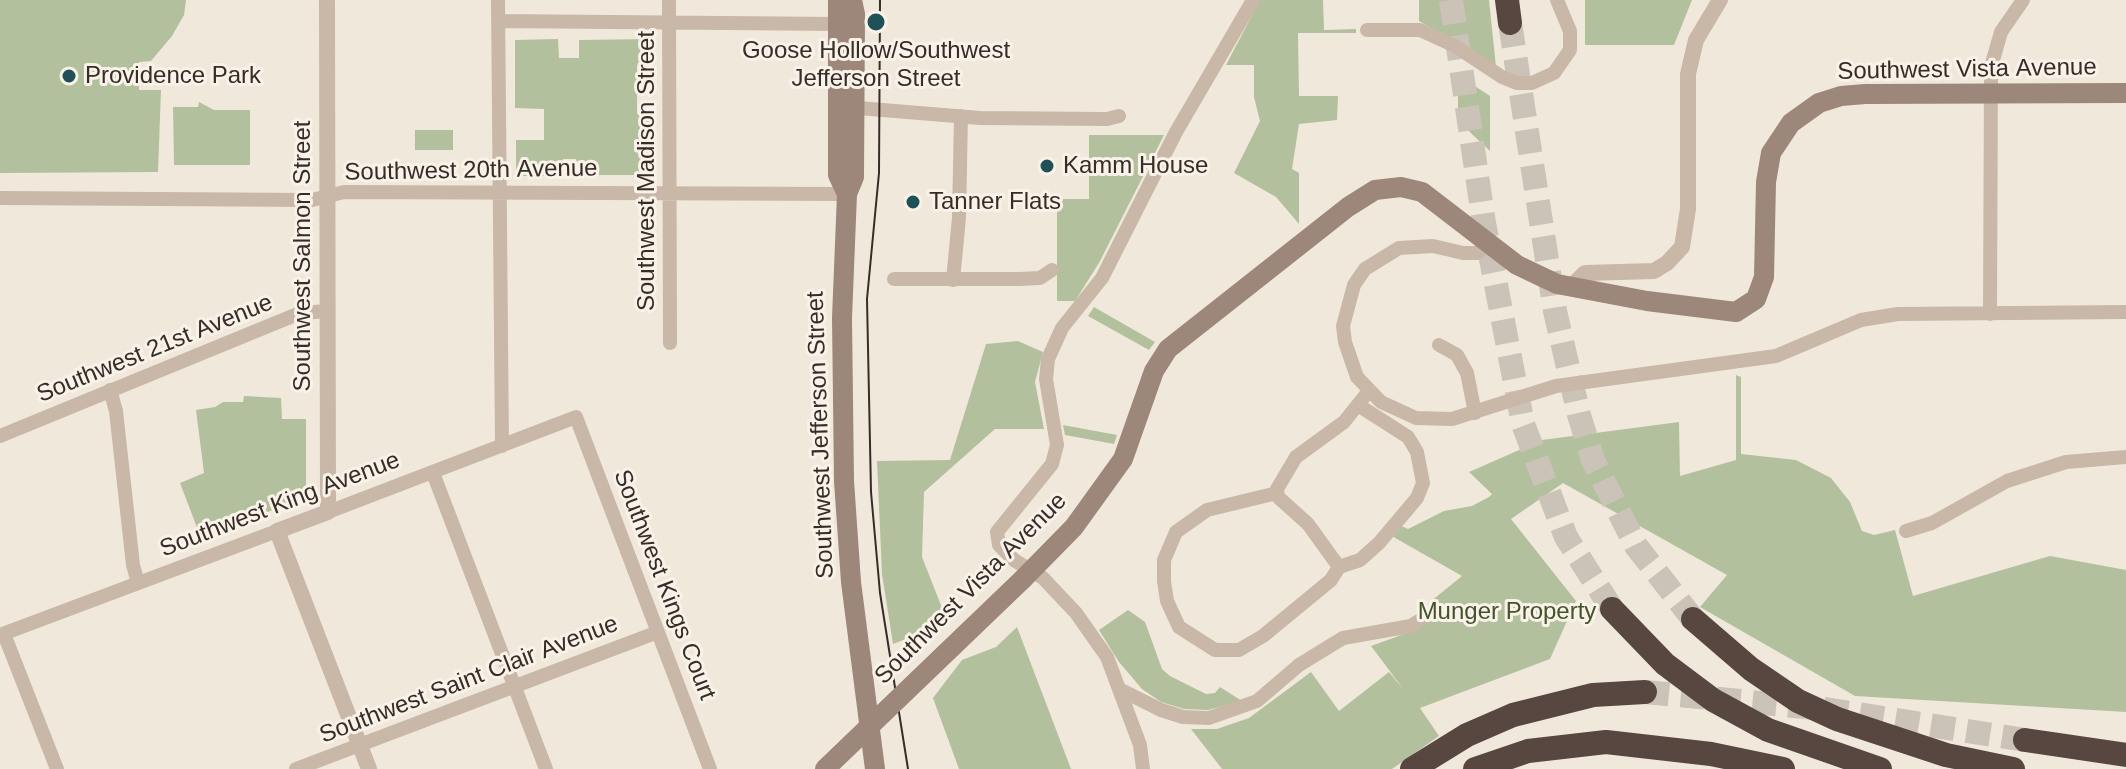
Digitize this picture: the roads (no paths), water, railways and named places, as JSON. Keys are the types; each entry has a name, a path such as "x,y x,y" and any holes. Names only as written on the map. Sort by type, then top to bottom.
{"highway":[{"path":"1612,609 1665,664 1713,700 1768,730 1880,769"},
{"path":"1693,619 1751,669 1798,701 1837,719 1946,755 2013,769"},
{"path":"1412,769 1467,735 1513,715 1593,695 1645,692"},
{"path":"2025,740 2126,755"},
{"path":"1475,769 1528,751 1606,742 1711,754 1783,769"}],"main road":[{"name":"Southwest Jefferson Street","path":"838,0 846,108"},
{"name":"Southwest Jefferson Street","path":"852,0 846,108 838,175 847,194 842,318 845,511 875,769"},
{"name":"Southwest Vista Avenue","path":"825,769 1074,527 1123,459 1154,371 1168,349 1348,207 1375,190 1410,188 1441,204 1517,265 1570,288 1727,312 1740,311 1756,299 1764,277 1766,182 1771,153 1799,116 1819,103 1841,96 2126,93"}],"street":[{"name":"Southwest Salmon Street","path":"327,0 328,512"},
{"path":"498,0 502,446"},
{"name":"Southwest Madison Street","path":"669,0 670,343"},
{"path":"1143,769 1140,745 1107,657 1091,633 1009,555 997,541 997,532 1052,464 1057,445 1047,393 1048,359 1062,328 1102,278 1176,132 1253,0"},
{"path":"1367,30 1420,30 1455,46 1510,81 1532,83 1554,73 1570,50 1570,31 1557,0"},
{"path":"1570,288 1576,278 1589,272 1654,271 1682,247 1688,209 1688,74 1696,40 1720,0"},
{"path":"1990,314 1990,93 1996,43 2023,0"},
{"path":"498,21 838,24"},
{"path":"846,108 961,116 1107,119 1119,116"},
{"path":"953,280 959,218 961,116"},
{"name":"Southwest 20th Avenue","path":"0,198 312,200 341,192 500,191 847,194"},
{"path":"1488,244 1477,253 1433,246 1399,248 1365,269 1354,285 1343,326 1349,356 1368,392 1391,409 1416,418 1443,420 1475,413 1556,386 1776,356 1861,320 1880,317 2126,312"},
{"path":"894,279 1040,278 1052,270"},
{"name":"Southwest 21st Avenue","path":"0,436 300,313 328,311"},
{"path":"1439,345 1457,355 1467,373 1475,413"},
{"path":"110,390 116,411 138,583"},
{"path":"1358,405 1408,437 1417,452 1423,483 1409,510 1360,560 1339,567 1331,580 1263,636 1239,650 1215,650 1179,627 1167,601 1164,581 1164,560 1176,532 1207,510 1277,493 1296,457 1344,422 1368,392"},
{"name":"Southwest King Avenue","path":"2,634 576,417"},
{"name":"Southwest Kings Court","path":"576,417 710,769"},
{"path":"1906,531 1932,523 2007,481 2066,462 2126,457"},
{"path":"433,473 546,769"},
{"path":"1277,493 1308,524 1339,567"},
{"path":"277,531 369,769"},
{"path":"1121,690 1161,710 1183,717 1209,718 1257,701 1299,665 1343,638 1411,626 1433,612"},
{"name":"Southwest Saint Clair Avenue","path":"296,769 658,632"},
{"path":"2,634 57,769"}],"tunnel":[{"path":"1451,0 1484,223 1523,424 1566,537 1612,609"},
{"path":"1510,23 1555,311 1579,415 1593,460 1636,546 1693,619"},
{"path":"1645,692 1825,709 2025,740"}],"tram line":[{"path":"880,0 879,173 867,299 871,492 880,593 908,769"}],"place":[{"name":"Goose Hollow/Southwest Jefferson Street","path":"876,22"},
{"name":"Providence Park","path":"69,76"},
{"name":"Kamm House","path":"1047,166"},
{"name":"Tanner Flats","path":"913,202"}],"park label":[{"name":"Munger Property","path":"1507,612"}]}
